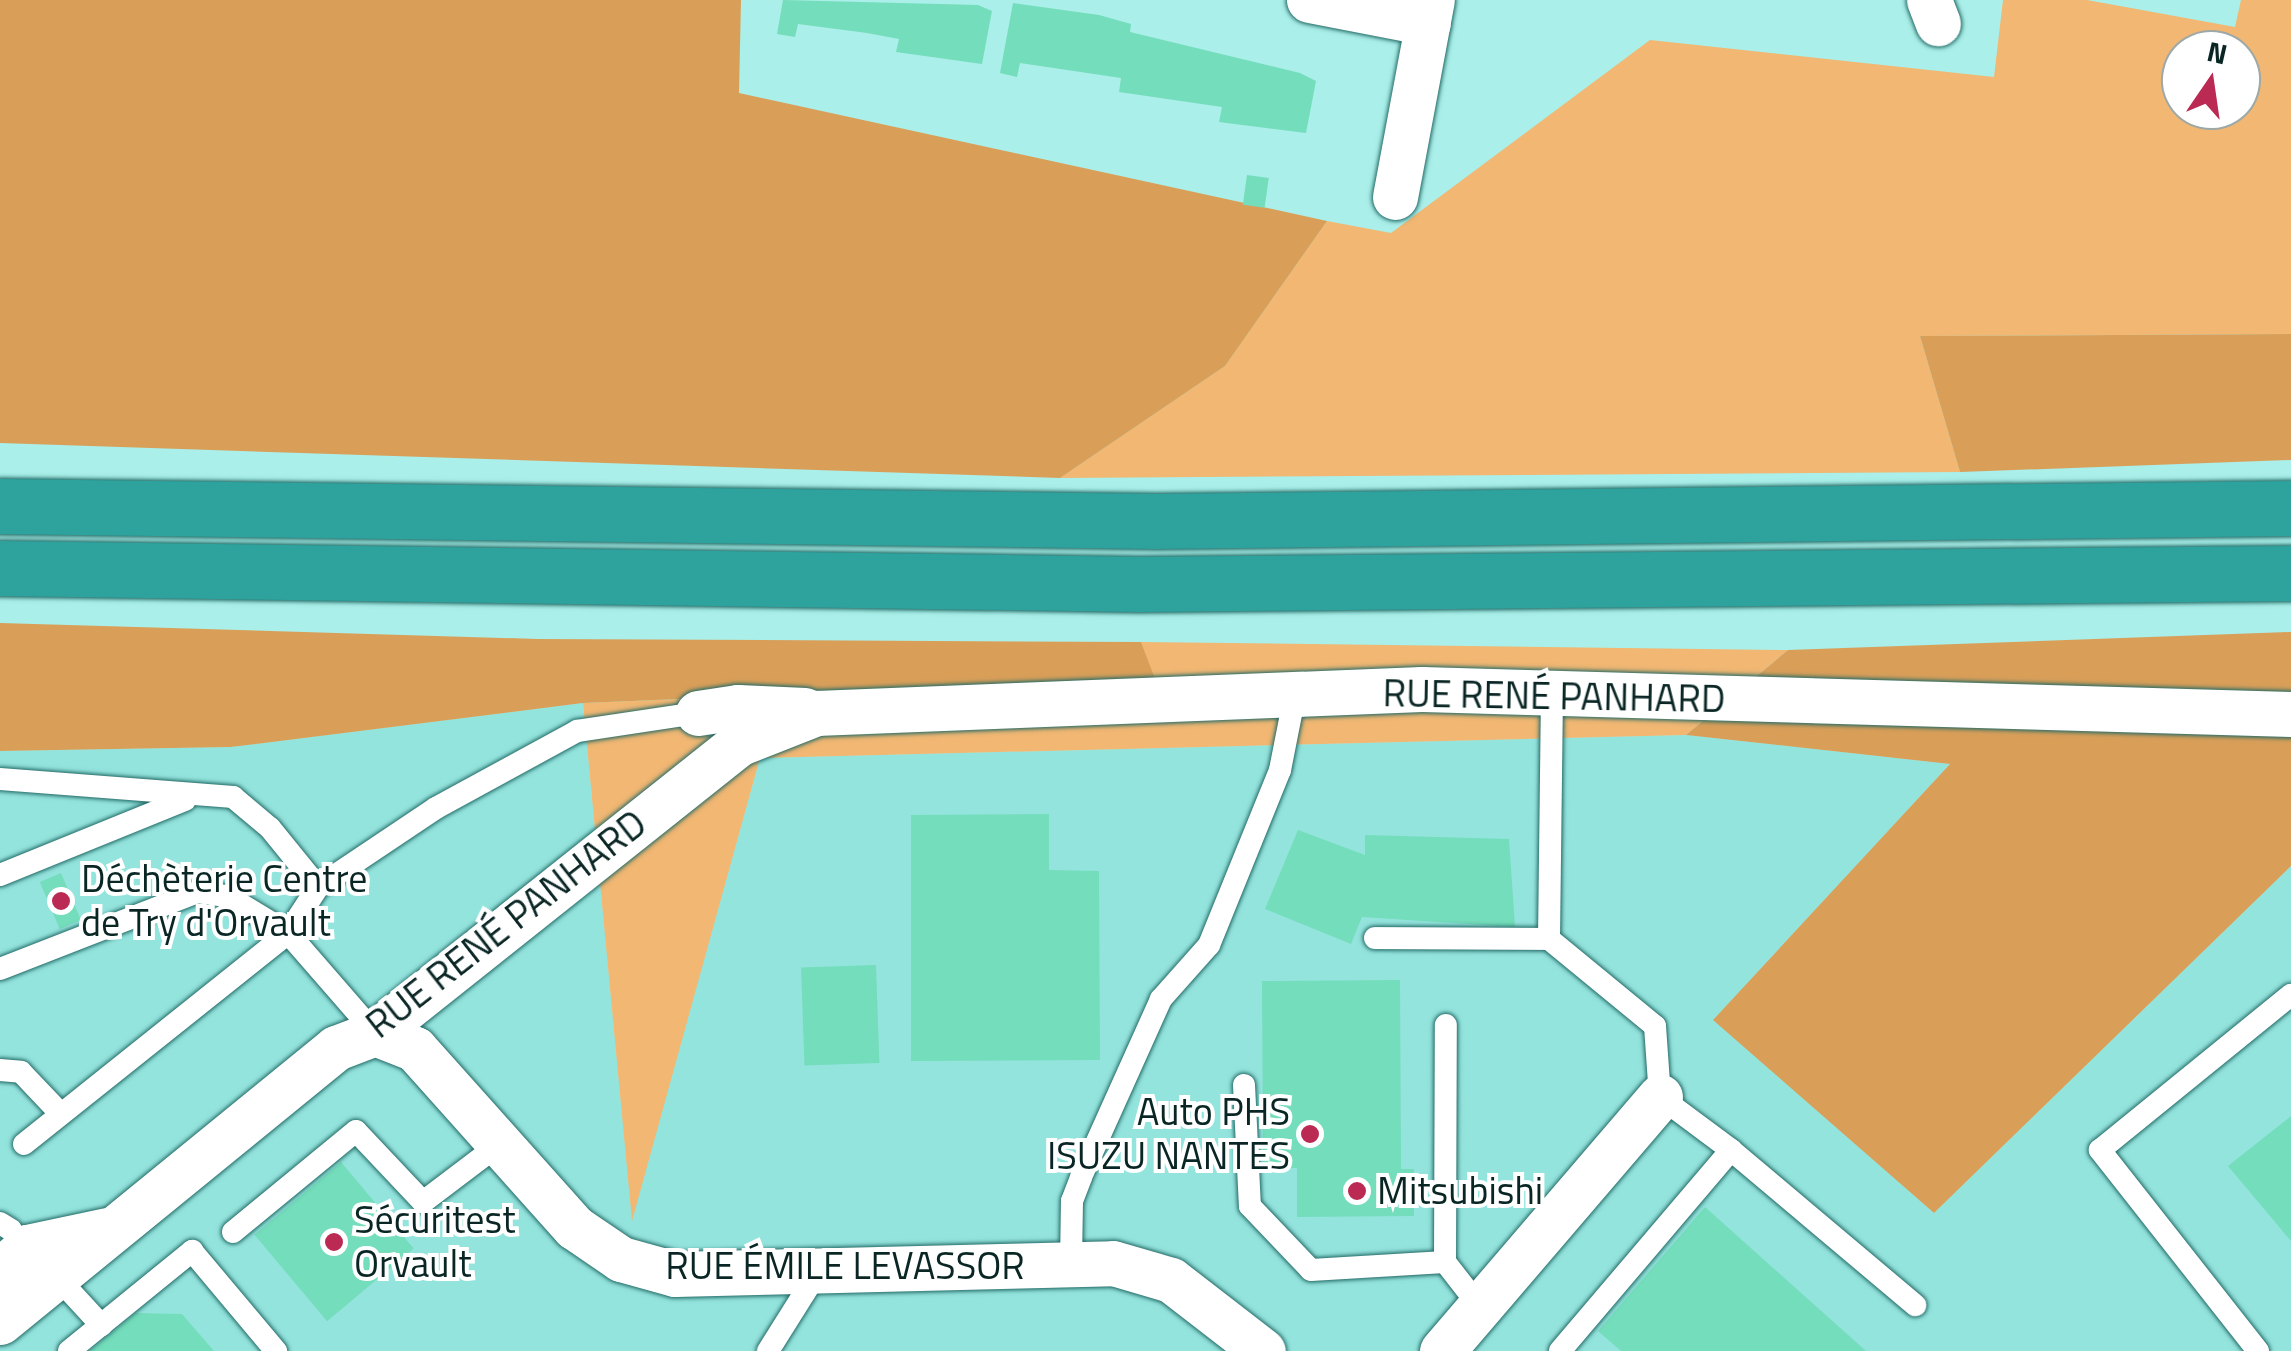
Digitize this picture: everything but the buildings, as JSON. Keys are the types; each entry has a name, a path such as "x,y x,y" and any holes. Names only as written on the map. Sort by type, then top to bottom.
{"highway":[{"path":"0,506 1156,521 2291,508"},
{"path":"0,568 1119,584 2291,573"}],"street":[{"path":"1309,0 1430,12 1395,197"},
{"name":"RUE RENÉ PANHARD","path":"698,714 738,707 816,713 1294,694 1552,694 2291,714"},
{"name":"RUE RENÉ PANHARD","path":"0,1322 19,1249 114,1229 336,1048 374,1034 740,743 816,713"},
{"name":"RUE ÉMILE LEVASSOR","path":"374,1034 416,1048 574,1227 622,1259 674,1274 1113,1263 1172,1280 1257,1349"},
{"path":"1442,1351 1660,1097"}],"lane":[{"path":"1071,1264 1072,1201 1081,1177 1161,999 1210,945 1280,770 1294,694"},
{"path":"1549,939 1552,694"},
{"path":"24,1144 58,1112 288,933 318,887 436,808 578,732 698,714"},
{"path":"0,780 188,798 233,797 270,828 318,887"},
{"path":"0,875 188,798"},
{"path":"0,969 197,892 227,896 288,933 374,1034"},
{"path":"1375,938 1549,939 1655,1026 1660,1097 1731,1150 1915,1304"},
{"path":"2258,1351 2100,1150 2291,995"},
{"path":"1446,1025 1445,1262 1480,1306"},
{"path":"0,1070 21,1072 58,1112"},
{"path":"1244,1085 1250,1206 1311,1270 1445,1262"},
{"path":"233,1232 356,1131 424,1202 502,1142"},
{"path":"1560,1351 1731,1150"},
{"path":"19,1249 101,1325"},
{"path":"69,1351 192,1251 276,1351"},
{"path":"768,1351 819,1270"}],"shaded area":[{"path":"0,0 741,0 739,93 1327,221 1225,366 1060,478 0,443"},
{"path":"2003,0 2087,0 2235,27 2241,0 2291,0 2291,334 1920,336 1960,472 1060,478 1225,366 1327,221 1391,233 1650,40 1994,77"},
{"path":"2291,334 2291,460 1960,472 1920,336"},
{"path":"0,623 538,639 1141,642 1155,679 583,703 231,747 0,751"},
{"path":"2291,632 2291,866 1934,1213 1713,1020 1950,764 1686,735 1788,650"},
{"path":"1141,642 1788,650 1686,735 760,758 632,1221 583,703 1154,679"},
{"path":"583,703 632,1217 760,758 1686,735 1950,764 1714,1019 1934,1213 2291,866 2291,1351 0,1351 0,751 231,747"}],"place":[{"name":"Déchèterie Centre de Try d'Orvault","path":"61,901"},
{"name":"Auto PHS ISUZU NANTES","path":"1310,1134"},
{"name":"Mitsubishi","path":"1357,1191"},
{"name":"Sécuritest Orvault","path":"334,1242"}]}
